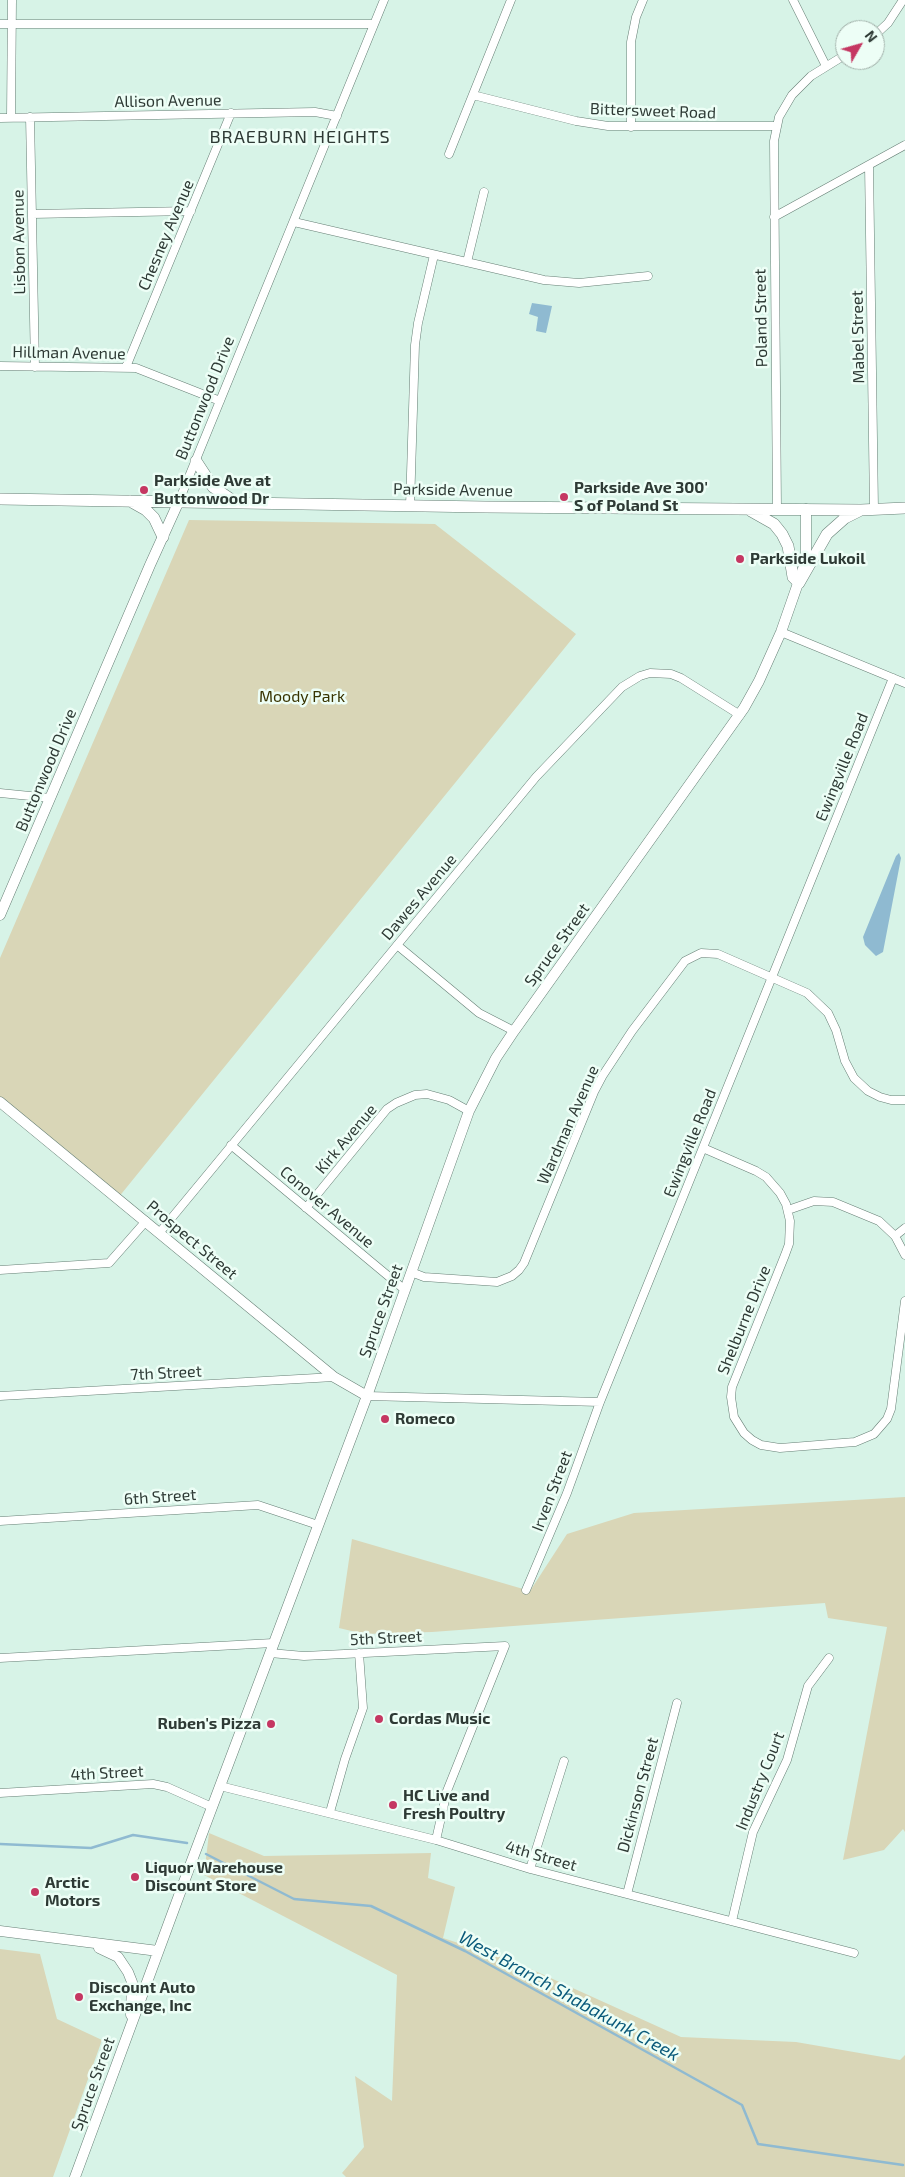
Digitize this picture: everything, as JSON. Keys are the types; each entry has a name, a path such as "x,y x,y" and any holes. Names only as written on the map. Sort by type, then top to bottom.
{"main road":[{"path":"196,460 213,487 235,502"},
{"name":"Parkside Avenue","path":"0,499 410,506 861,510 905,508"},
{"path":"128,501 146,510 154,518 163,537"},
{"path":"747,509 774,524 782,534 788,546 793,577 798,583 811,564 827,534 845,518 861,510"}],"street":[{"path":"11,117 12,0"},
{"name":"Buttonwood Drive","path":"0,915 179,501 384,0"},
{"path":"449,154 512,0"},
{"path":"631,127 631,42 636,18 643,0"},
{"path":"792,0 826,66"},
{"path":"885,26 904,0"},
{"path":"0,24 374,24"},
{"path":"776,126 792,95 811,76 835,61"},
{"name":"Bittersweet Road","path":"473,94 588,123 631,127 776,126"},
{"name":"Allison Avenue","path":"0,118 315,112 337,116"},
{"name":"Chesney Avenue","path":"126,367 231,113"},
{"name":"Lisbon Avenue","path":"30,117 35,367"},
{"name":"Poland Street","path":"776,126 773,146 777,509"},
{"path":"774,217 905,146"},
{"name":"Mabel Street","path":"869,165 874,509"},
{"path":"467,262 484,192"},
{"path":"32,214 191,211"},
{"path":"294,222 434,255 562,282 648,276"},
{"path":"410,506 414,345 434,255"},
{"name":"Hillman Avenue","path":"0,366 136,368 220,401"},
{"name":"Spruce Street","path":"75,2177 367,1396 469,1111 496,1058 514,1031 740,716 759,681 781,632 798,583 806,554 806,509"},
{"path":"781,632 905,683"},
{"name":"Dawes Avenue","path":"160,1232 536,777 630,681 650,673 671,674 681,678 740,716"},
{"name":"Ewingville Road","path":"600,1402 893,678"},
{"path":"0,793 50,798"},
{"path":"397,945 479,1013 514,1031"},
{"name":"Wardman Avenue","path":"411,1272 424,1277 496,1282 512,1276 524,1262 590,1101 603,1075 632,1031 684,961 700,953 718,954 807,993 828,1013 836,1030 845,1061 854,1078 868,1091 891,1100 905,1100"},
{"name":"Kirk Avenue","path":"306,1208 387,1109 396,1102 415,1095 426,1094 449,1100 469,1111"},
{"name":"Prospect Street","path":"0,1102 334,1377 367,1396"},
{"name":"Conover Avenue","path":"231,1145 405,1290"},
{"name":"Shelburne Drive","path":"702,1148 766,1177 780,1193 788,1210 790,1221 789,1244 732,1387 731,1397 734,1417 744,1433 752,1440 761,1445 780,1448 855,1442 874,1434 887,1419 891,1409 905,1301"},
{"path":"788,1210 814,1201 833,1202 872,1218 894,1236 905,1256"},
{"path":"0,1270 109,1263 146,1221"},
{"path":"894,1236 905,1228"},
{"name":"7th Street","path":"0,1396 334,1377"},
{"path":"367,1396 600,1402"},
{"name":"Irven Street","path":"526,1590 567,1493 600,1402"},
{"name":"6th Street","path":"0,1521 258,1505 318,1525"},
{"name":"5th Street","path":"0,1658 272,1648 304,1656 505,1646 447,1792 436,1840"},
{"path":"330,1812 345,1759 363,1708 359,1653"},
{"name":"Industry Court","path":"732,1920 753,1832 787,1760 808,1686 829,1658"},
{"name":"Dickinson Street","path":"626,1894 676,1703"},
{"path":"530,1869 564,1761"},
{"name":"4th Street","path":"0,1792 153,1784 167,1787 212,1807"},
{"name":"4th Street","path":"220,1786 330,1812 436,1840 530,1869 854,1953"},
{"path":"0,1931 158,1952"},
{"path":"50,1937 104,1950 118,1957 132,1982 130,2027"}],"green space":[{"name":"Moody Park","path":"189,520 435,524 576,634 118,1198 0,1104 0,958"},
{"path":"905,1497 905,1832 903,1829 884,1850 843,1860 887,1627 828,1618 825,1603 432,1632 364,1634 339,1628 352,1539 530,1591 567,1534 634,1513"},
{"path":"209,1833 264,1856 431,1853 428,1878 455,1887 443,1938 513,1961 681,2037 796,2042 900,2060 905,2055 905,2177 346,2177 342,2173 364,2147 355,2076 392,2101 397,1975 204,1875"},
{"path":"0,1949 40,1954 57,2019 102,2040 53,2177 0,2177"}],"water":[{"path":"532,303 552,306 546,333 536,331 538,317 529,314"},
{"path":"899,853 901,858 883,952 876,956 865,945 863,937 896,856"}],"waterway":[{"name":"West Branch Shabakunk Creek","path":"0,1844 91,1848 133,1835 187,1843"},
{"name":"West Branch Shabakunk Creek","path":"206,1854 294,1899 371,1906 465,1951 742,2105 758,2144 903,2165"}],"place":[{"name":"Parkside Ave at Buttonwood Dr","path":"144,490"},
{"name":"Parkside Ave 300' S of Poland St","path":"564,497"},
{"name":"Parkside Lukoil","path":"740,559"},
{"name":"Romeco","path":"385,1419"},
{"name":"Cordas Music","path":"379,1719"},
{"name":"Ruben's Pizza","path":"271,1724"},
{"name":"HC Live and Fresh Poultry","path":"393,1805"},
{"name":"Liquor Warehouse Discount Store","path":"135,1877"},
{"name":"Arctic Motors","path":"35,1892"},
{"name":"Discount Auto Exchange, Inc","path":"79,1997"}],"district":[{"name":"BRAEBURN HEIGHTS","path":"300,137"}]}
